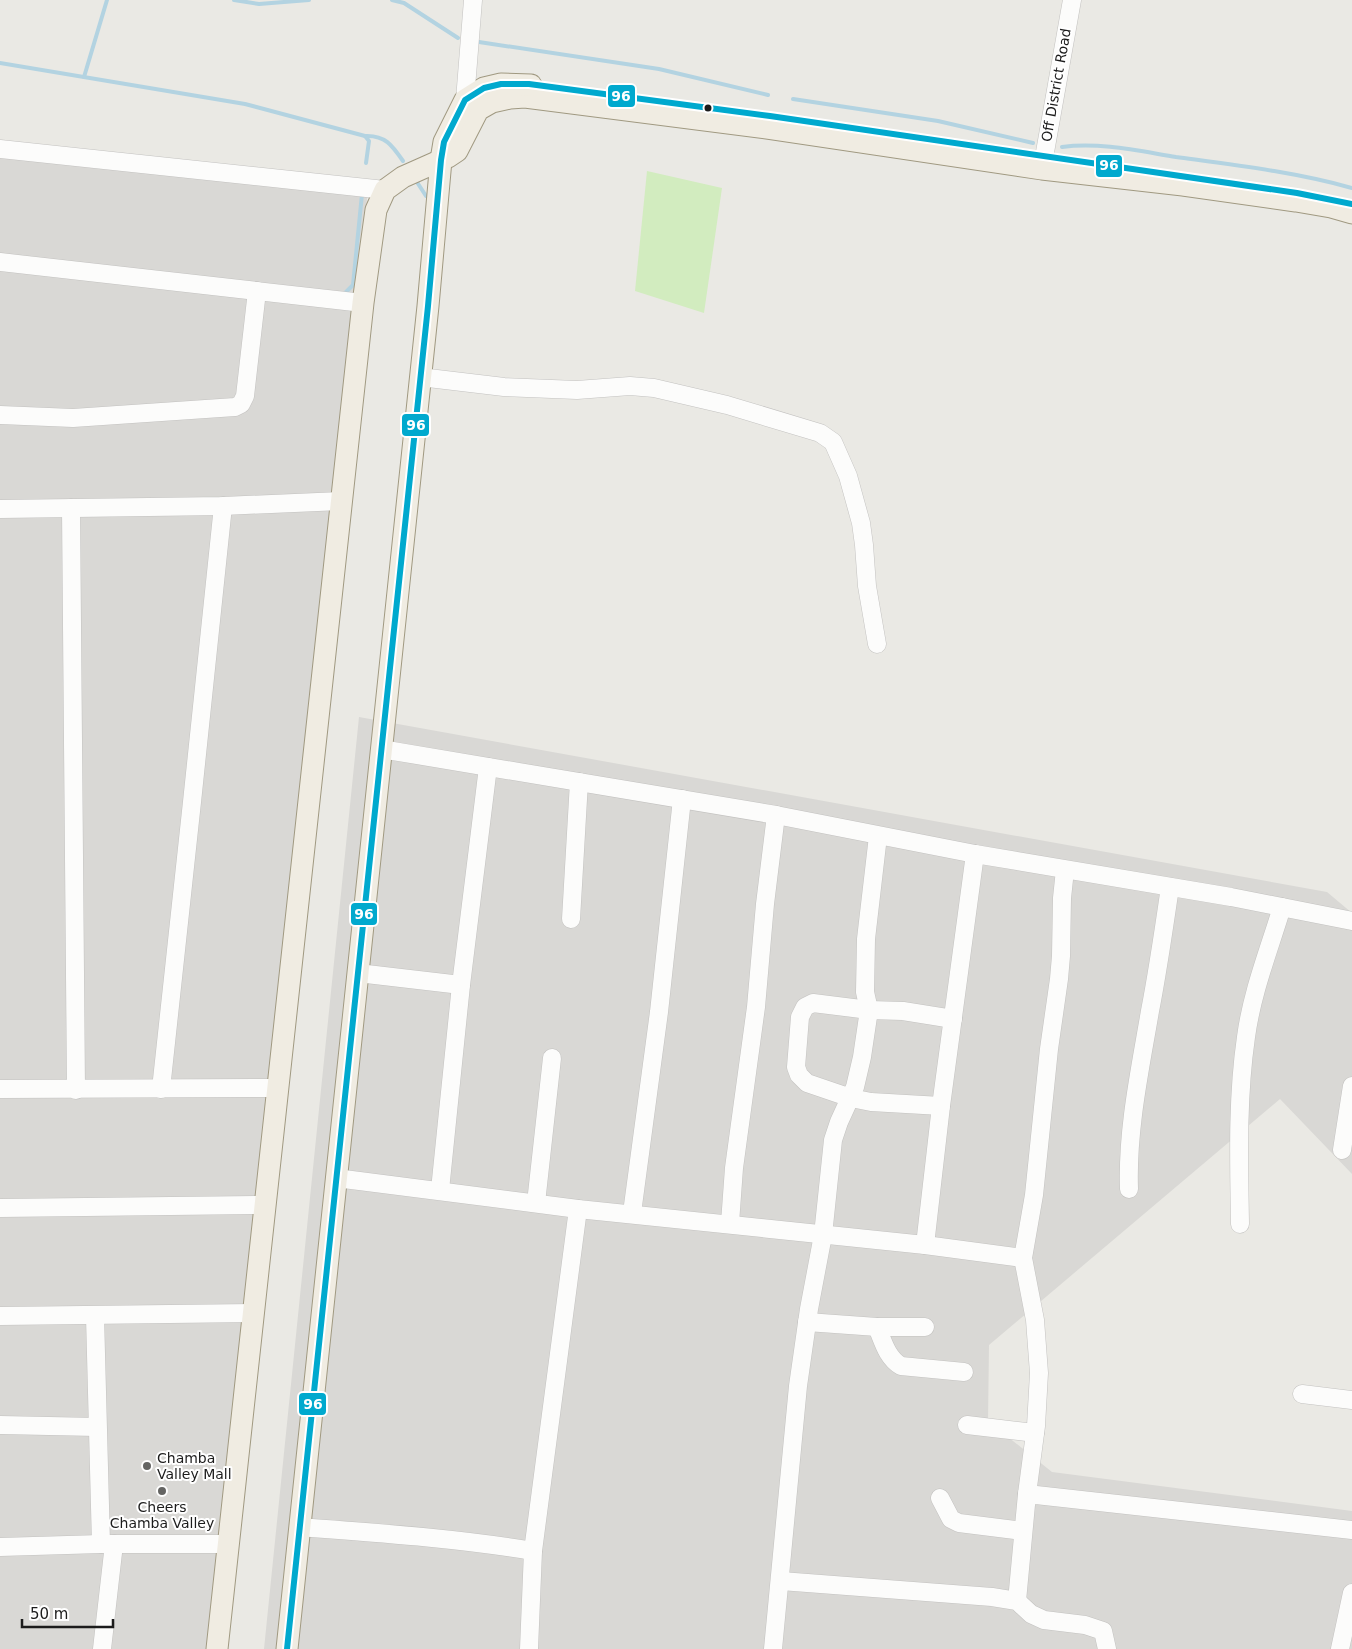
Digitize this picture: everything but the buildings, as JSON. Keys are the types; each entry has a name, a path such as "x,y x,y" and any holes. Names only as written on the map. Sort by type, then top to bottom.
{"main road":[{"path":"287,1649 428,306 441,160 444,142 465,100 484,88 501,84 529,84 760,115 1042,163 1296,201 1352,213"},
{"path":"218,1649 363,303 376,210 385,190 403,176 457,151 478,110 492,102 525,97 1042,163 1298,193 1352,204"}],"street":[{"path":"465,100 473,0"},
{"name":"Off District Road","path":"1042,163 1072,0"},
{"path":"0,149 385,190"},
{"path":"0,262 363,303"},
{"path":"0,416 73,418 235,407 241,404 245,396 257,291"},
{"path":"420,377 514,388 577,390 630,386 654,388 727,405 820,433 833,442 841,458 861,523 867,586 878,644"},
{"path":"0,509 223,506 341,501"},
{"path":"161,1089 223,506"},
{"path":"71,508 76,1090"},
{"path":"381,749 776,815 975,854 1170,887 1352,921"},
{"path":"440,1190 461,985 488,767"},
{"path":"571,919 579,782"},
{"path":"632,1213 659,1012 682,799"},
{"path":"730,1224 734,1168 756,1007 765,904 776,815"},
{"path":"773,1649 781,1581 798,1386 807,1322 823,1235 833,1140 839,1122 851,1098 862,1058 869,1010 865,992 866,939 878,836"},
{"path":"925,1245 940,1106 975,854"},
{"path":"1017,1600 1035,1433 1039,1373 1035,1320 1023,1258 1034,1195 1049,1049 1059,979 1062,898 1066,870"},
{"path":"1128,1189 1128,1167 1135,1094 1160,961 1170,887"},
{"path":"1240,1224 1239,1091 1246,1035 1259,980 1282,907"},
{"path":"358,973 461,985"},
{"path":"940,1106 871,1102 851,1098 807,1083 799,1074 796,1066 800,1017 805,1007 813,1003 953,1019"},
{"path":"536,1203 552,1058"},
{"path":"1342,1150 1352,1086"},
{"path":"0,1089 278,1088"},
{"path":"336,1178 578,1209 632,1213 925,1245 1023,1258"},
{"path":"0,1208 265,1205"},
{"path":"529,1649 533,1552 578,1209"},
{"path":"0,1316 254,1312"},
{"path":"95,1316 97,1427 107,1544 102,1649"},
{"path":"807,1322 877,1327 925,1327"},
{"path":"877,1327 893,1362 901,1366 964,1372"},
{"path":"1302,1394 1352,1400"},
{"path":"0,1425 97,1427"},
{"path":"967,1425 1035,1433"},
{"path":"1027,1494 1352,1530"},
{"path":"940,1498 951,1519 959,1523 1023,1531"},
{"path":"299,1527 425,1536 484,1543 533,1552"},
{"path":"0,1547 107,1544 229,1544"},
{"path":"781,1581 1017,1600 1031,1614 1044,1620 1103,1631 1107,1649"},
{"path":"1340,1649 1352,1593"}],"shaded area":[{"path":"0,157 368,189 228,1543 215,1649 0,1649"},
{"path":"359,717 1327,892 1352,913 1352,1174 1280,1099 989,1345 988,1421 1052,1472 1352,1511 1352,1649 264,1649"}],"green space":[{"path":"647,171 722,188 704,313 635,291"}],"waterway":[{"path":"84,77 107,0"},
{"path":"234,0 259,4 309,0"},
{"path":"392,0 404,3 458,38"},
{"path":"479,42 659,69 768,95"},
{"path":"0,63 245,104 365,136 378,137 387,142 403,161"},
{"path":"793,99 938,121 1033,143"},
{"path":"365,136 369,141 366,163"},
{"path":"1062,147 1105,146 1134,150 1287,173 1352,188"},
{"path":"415,179 426,196"},
{"path":"344,294 353,285 362,194"}],"transit line":[{"name":"96","path":"287,1649 428,306 441,160 444,142 465,100 484,88 501,84 529,84 770,116 1297,193 1352,204"}],"place":[{"name":"Chamba Valley Mall","path":"147,1466"},
{"name":"Cheers Chamba Valley","path":"162,1491"}]}
